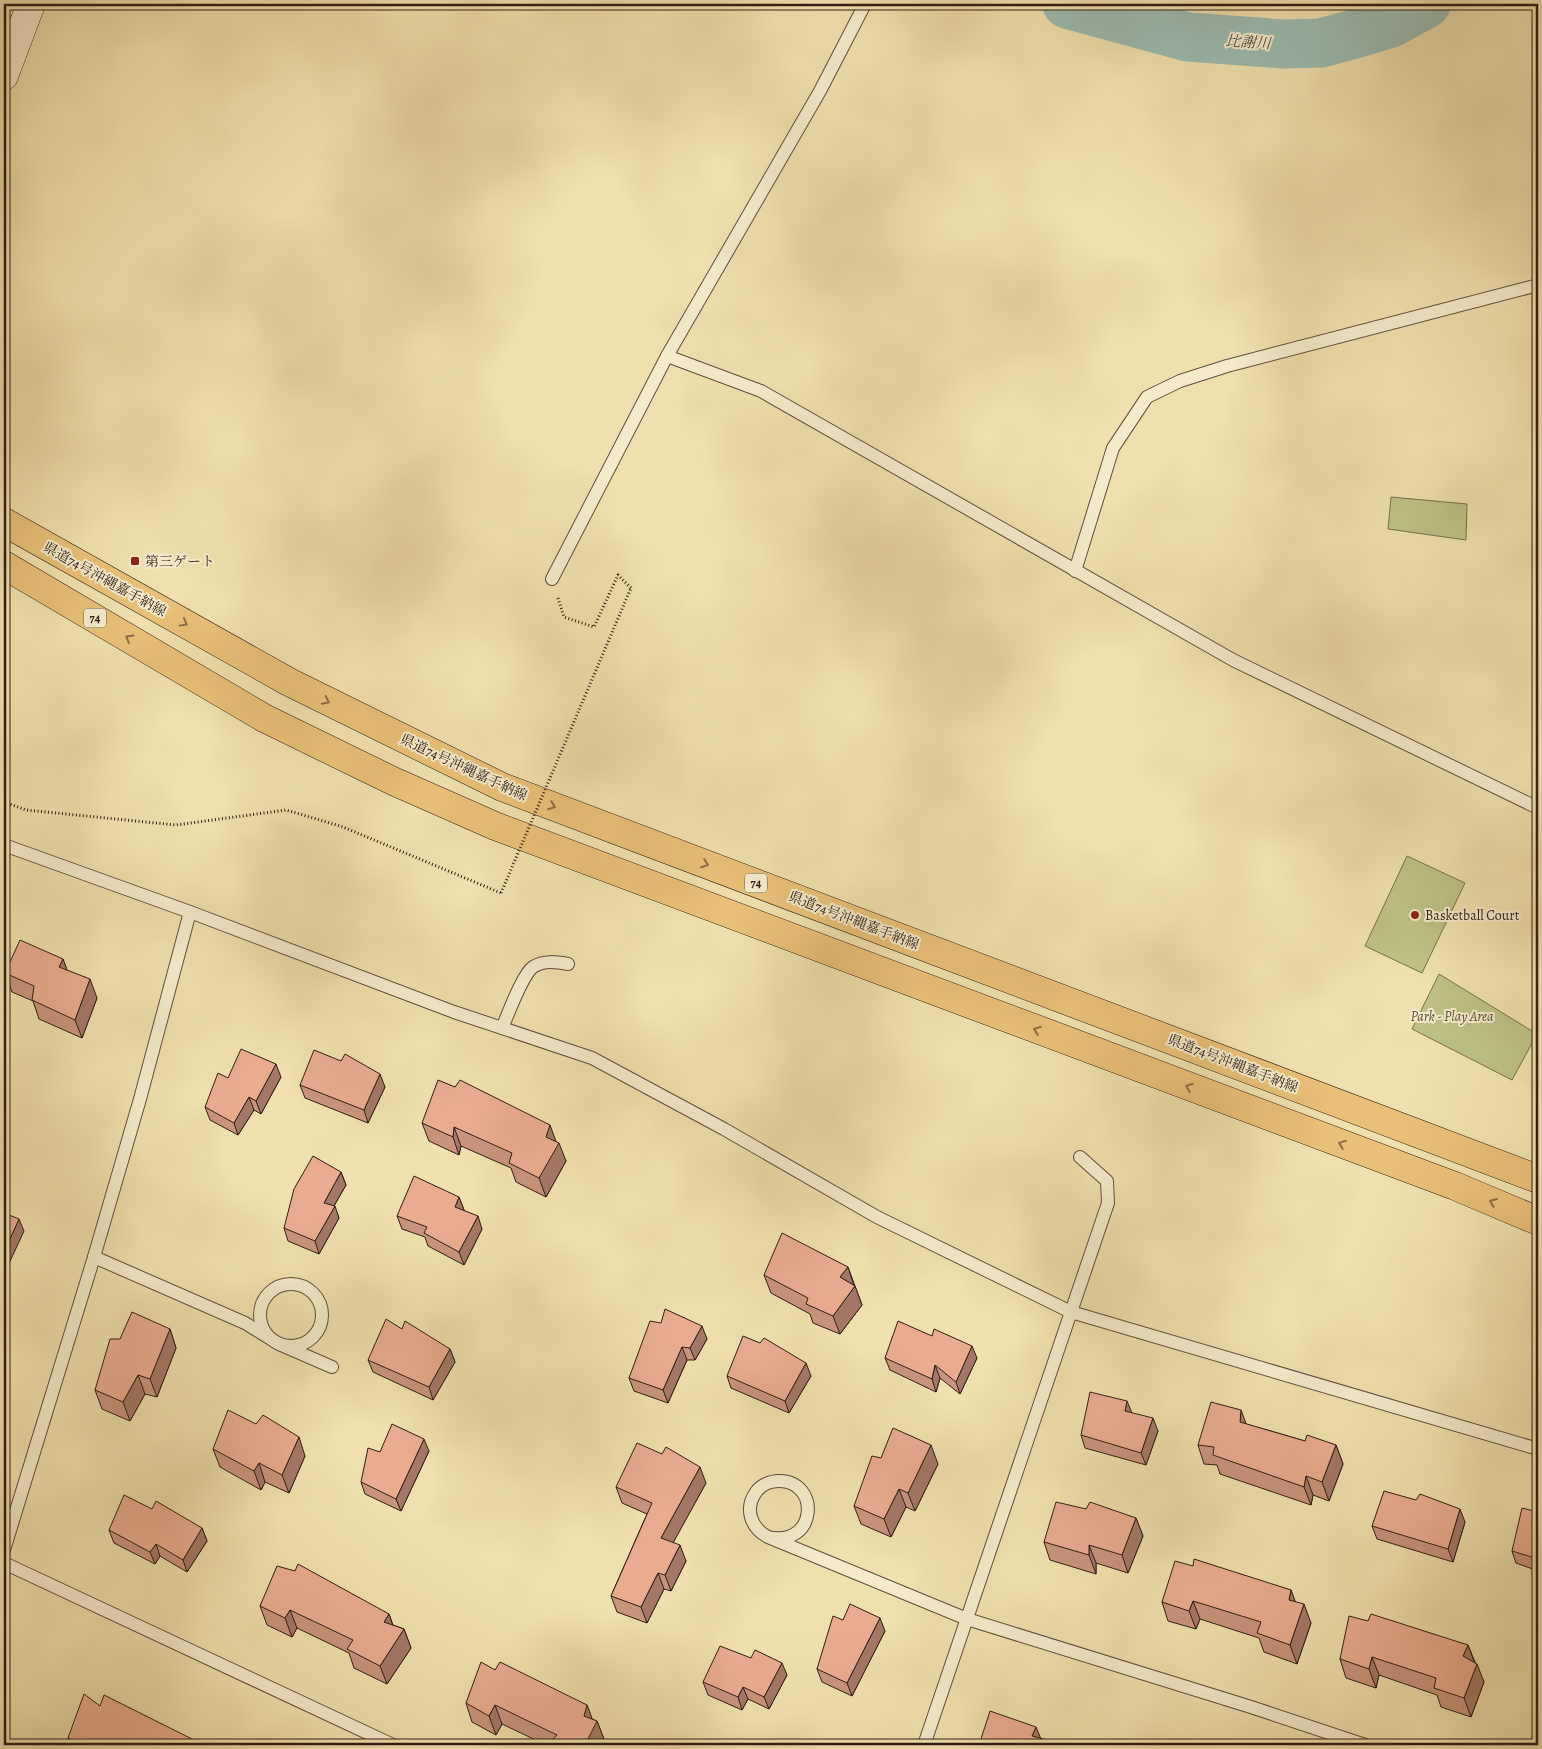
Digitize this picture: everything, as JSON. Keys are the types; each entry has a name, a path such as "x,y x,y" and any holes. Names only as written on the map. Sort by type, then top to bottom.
{"main road":[{"path":"4,76 31,4"},
{"name":"県道74号沖縄嘉手納線","path":"4,522 289,682 502,787 1538,1178"},
{"name":"74","path":"4,565 264,718 394,781 494,826 1456,1186 1538,1221"}],"lane":[{"path":"552,579 667,356 820,90 865,4"},
{"path":"1075,571 1114,448 1147,396 1180,381 1227,366 1538,285"},
{"path":"667,356 760,391 1233,660 1538,808"},
{"path":"4,845 190,912 445,1008 592,1058 724,1129 877,1217 1071,1312 1538,1448"},
{"path":"4,1550 94,1257 140,1099 190,912"},
{"path":"502,1028 520,986 532,968 550,962 568,964"},
{"path":"924,1745 1108,1203 1107,1180 1080,1157"},
{"path":"94,1257 245,1323 280,1344 332,1367"},
{"path":"292,1284 302,1286 308,1289 319,1301 322,1321 318,1331 304,1343 292,1346 280,1344 266,1333 261,1323 261,1308 268,1294 281,1286 292,1284"},
{"path":"768,1537 785,1539 798,1533 805,1525 809,1508 805,1496 797,1487 784,1481 768,1483 756,1491 751,1501 750,1517 754,1526 768,1537 967,1619 1251,1707 1365,1745"},
{"path":"4,1563 392,1745"}],"path":[{"path":"4,802 26,810 176,825 286,810 342,827 501,893 631,588 618,575 594,627 564,617 552,579"}],"green space":[{"path":"1391,497 1467,504 1466,540 1388,529"},
{"name":"Basketball Court","path":"1407,856 1465,883 1422,973 1365,946"},
{"name":"Park - Play Area","path":"1439,974 1537,1034 1512,1080 1412,1029"}],"building":[{"path":"20,940 63,959 59,967 90,979 75,1020 32,1000 34,986 5,973"},
{"path":"241,1049 276,1064 256,1101 249,1097 234,1123 205,1107 218,1073 228,1078"},
{"path":"314,1050 341,1061 345,1054 380,1074 364,1110 300,1085"},
{"path":"438,1080 455,1087 460,1080 550,1125 546,1137 559,1143 539,1178 509,1163 512,1153 454,1127 453,1137 422,1123"},
{"path":"313,1156 341,1172 324,1203 335,1206 315,1241 284,1228 294,1189"},
{"path":"414,1176 459,1197 455,1207 478,1216 459,1252 424,1233 427,1227 397,1216"},
{"path":"4,1213 19,1219 4,1252"},
{"path":"782,1233 848,1267 840,1277 855,1286 833,1316 806,1304 808,1298 764,1275"},
{"path":"665,1309 702,1326 690,1348 682,1347 663,1390 629,1378 650,1321 661,1323"},
{"path":"132,1312 170,1329 150,1379 138,1375 123,1402 95,1390 110,1339 120,1339"},
{"path":"386,1319 402,1329 405,1321 450,1349 429,1387 368,1360"},
{"path":"898,1321 932,1336 934,1329 972,1346 956,1382 935,1365 932,1379 885,1358"},
{"path":"743,1336 760,1343 764,1338 806,1363 785,1401 727,1376"},
{"path":"1090,1392 1127,1401 1125,1411 1153,1418 1141,1453 1081,1435"},
{"path":"1211,1402 1241,1410 1240,1422 1305,1441 1307,1435 1336,1445 1322,1482 1306,1476 1304,1487 1213,1455 1214,1447 1198,1445"},
{"path":"228,1410 256,1424 263,1415 299,1437 282,1475 259,1463 254,1471 213,1449"},
{"path":"392,1424 424,1439 396,1499 361,1482 368,1448 380,1452"},
{"path":"893,1428 931,1445 908,1493 899,1489 884,1519 854,1506 872,1456 881,1458"},
{"path":"637,1443 662,1454 666,1447 700,1467 661,1538 680,1545 665,1575 658,1573 641,1607 611,1596 652,1503 616,1487"},
{"path":"1384,1491 1416,1500 1420,1494 1460,1509 1448,1549 1372,1526"},
{"path":"124,1495 152,1509 156,1501 202,1528 183,1560 156,1544 150,1552 109,1530"},
{"path":"1056,1502 1086,1509 1090,1502 1136,1518 1122,1555 1089,1545 1089,1555 1044,1542"},
{"path":"1522,1508 1538,1512 1538,1559 1512,1551"},
{"path":"1194,1559 1291,1590 1289,1600 1304,1604 1290,1645 1257,1633 1261,1622 1193,1601 1189,1611 1162,1602 1175,1561 1193,1566"},
{"path":"298,1564 389,1614 384,1622 404,1629 380,1666 347,1649 353,1640 290,1610 285,1618 260,1606 277,1566 295,1571"},
{"path":"850,1604 880,1618 847,1683 817,1669 833,1616 843,1620"},
{"path":"1371,1614 1468,1645 1463,1656 1477,1664 1464,1698 1434,1688 1436,1678 1372,1657 1369,1669 1340,1659 1349,1616 1368,1621"},
{"path":"720,1646 751,1658 755,1650 782,1663 764,1697 743,1687 738,1697 703,1682"},
{"path":"481,1662 495,1670 500,1662 587,1705 584,1716 597,1721 585,1745 557,1745 550,1742 557,1735 495,1705 489,1716 466,1703"},
{"path":"84,1694 100,1706 104,1695 196,1741 195,1745 81,1745 68,1738"},
{"path":"990,1711 1036,1727 1032,1736 1065,1745 979,1745"}],"waterway":[{"name":"比謝川","path":"1067,4 1188,37 1283,44 1321,43 1358,33 1391,23 1426,4"}],"place":[{"name":"第三ゲート","path":"135,561"},
{"name":"Basketball Court","path":"1415,915"}]}
